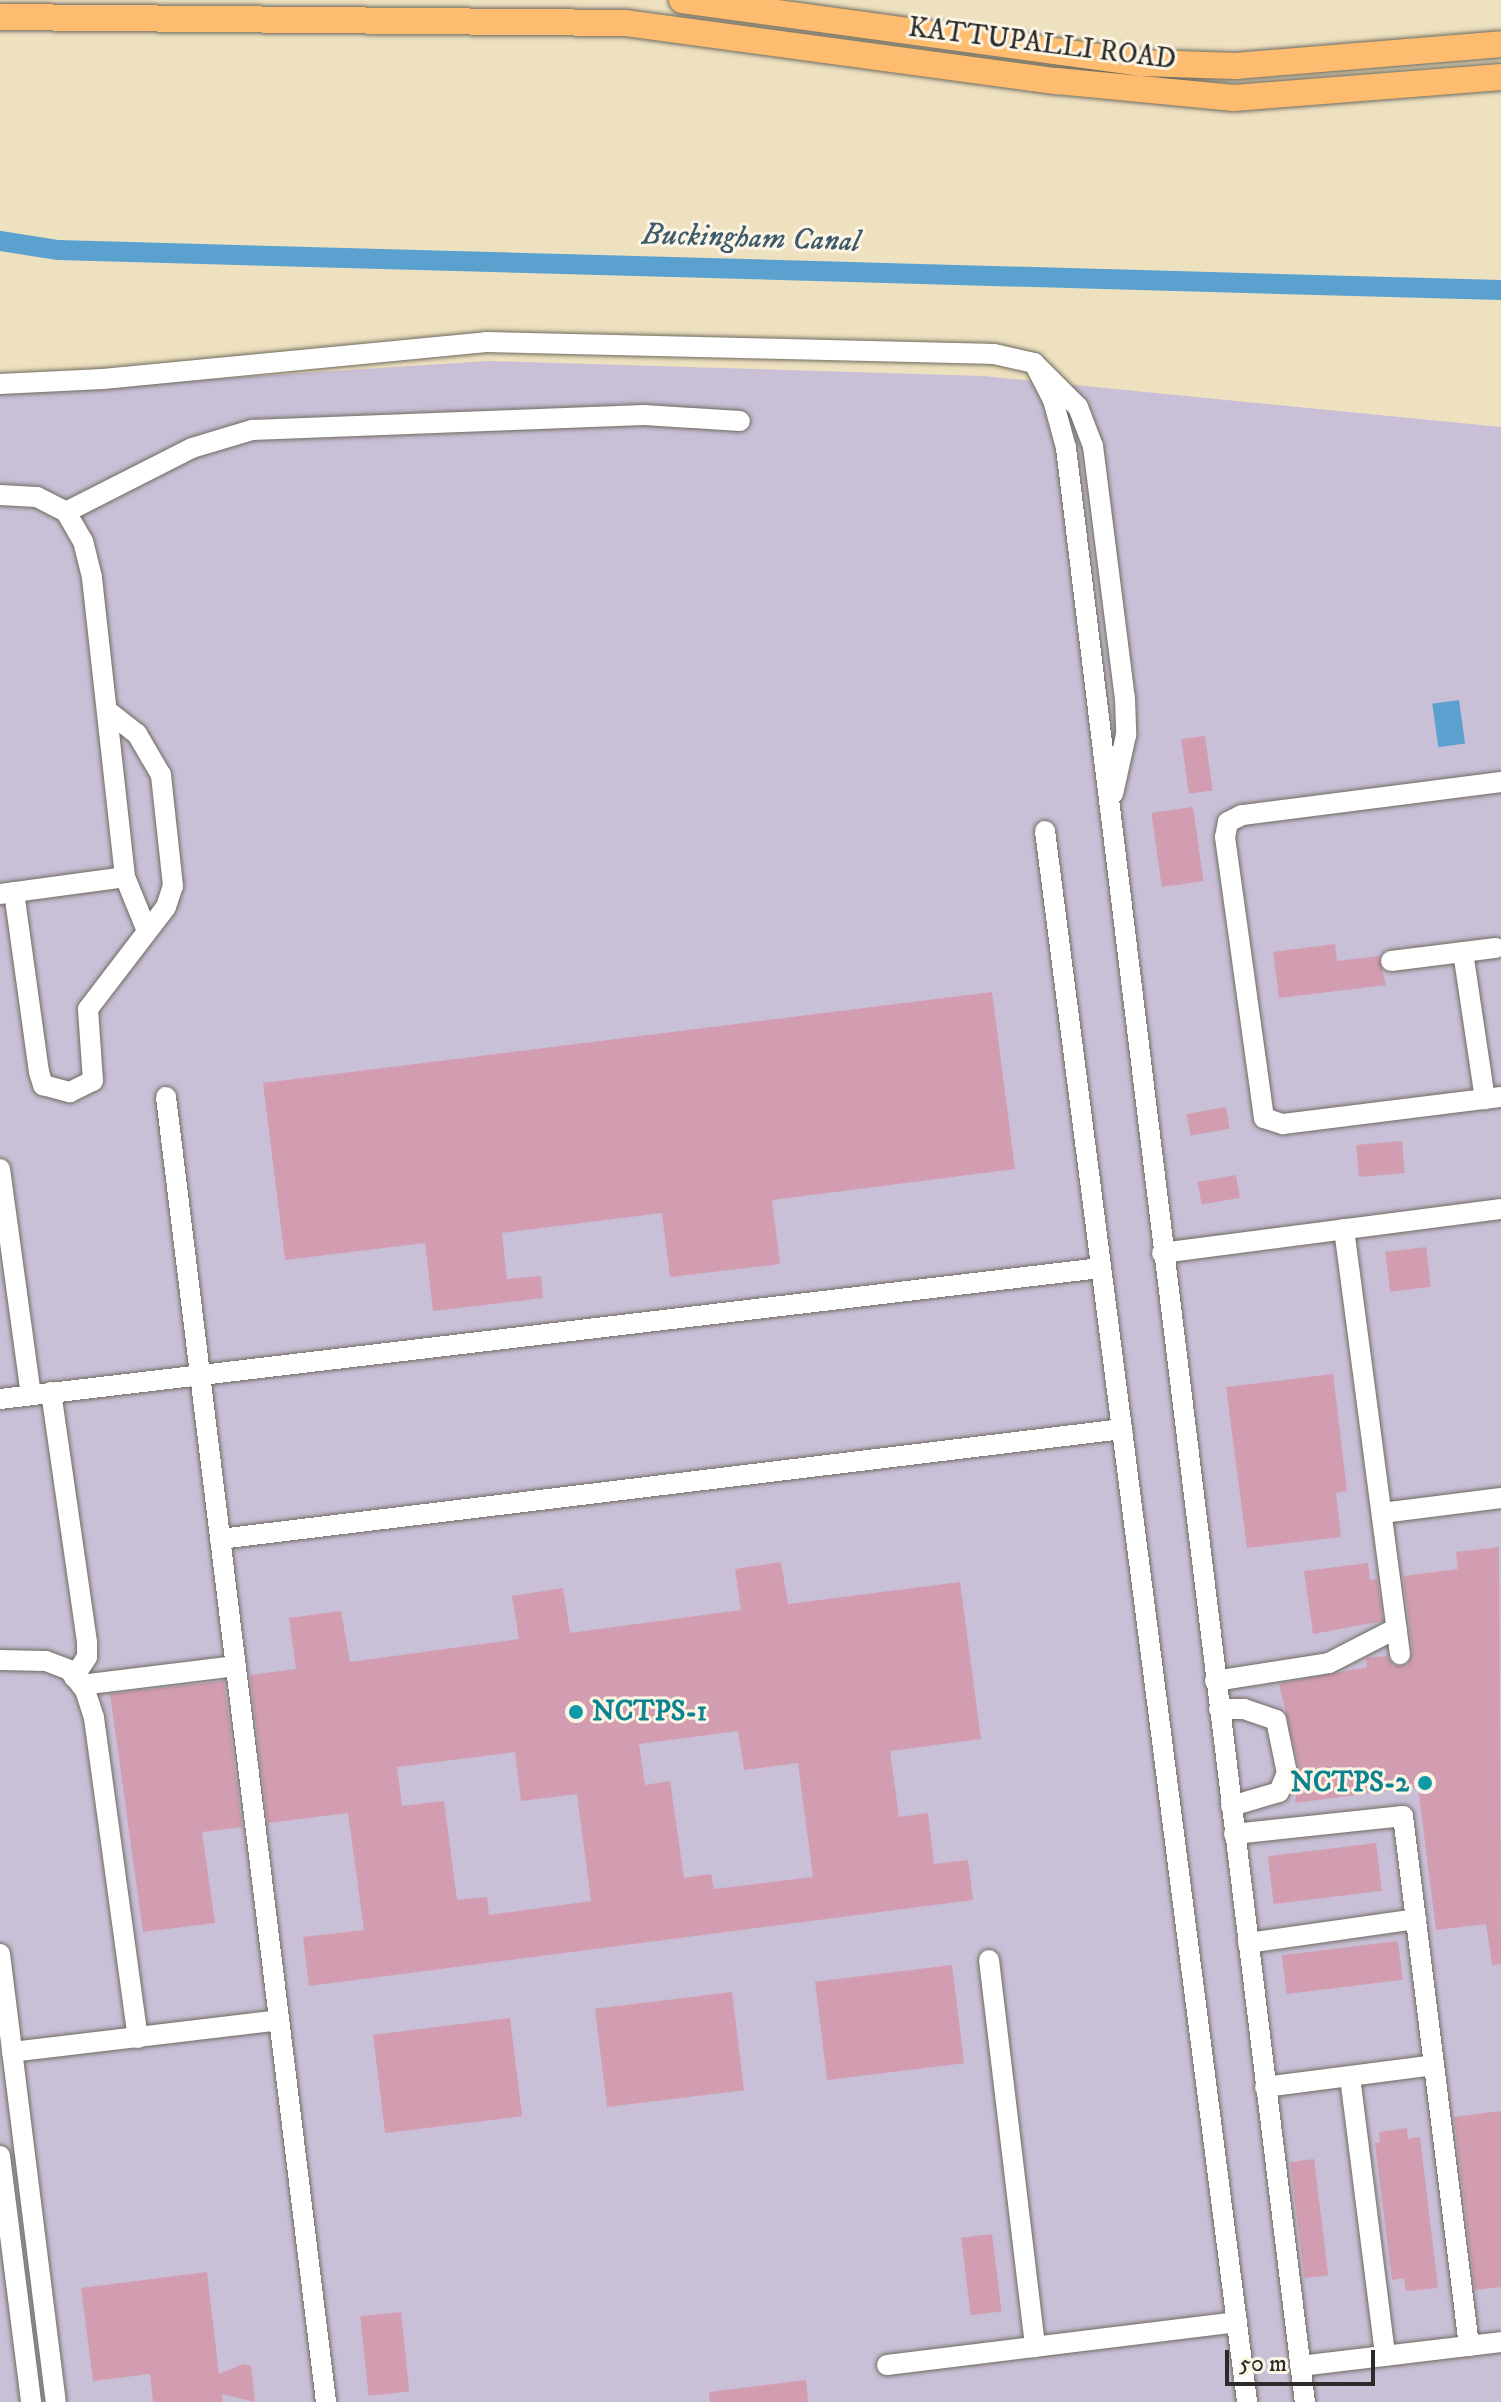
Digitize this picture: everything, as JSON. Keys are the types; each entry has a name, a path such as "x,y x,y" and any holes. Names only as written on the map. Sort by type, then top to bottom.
{"main road":[{"name":"KATTUPALLI ROAD","path":"682,0 1141,63 1236,66 1501,44"},
{"name":"KATTUPALLI ROAD","path":"0,17 598,22 1199,96 1374,90 1501,77"}],"lane":[{"path":"0,384 103,379 486,342 980,353 1034,363 1078,407 1093,446 1125,710 1126,735 1109,805"},
{"path":"1034,363 1053,400 1066,448 1162,1253 1305,2402"},
{"path":"66,512 192,448 252,430 644,415 740,421"},
{"path":"0,495 37,497 66,512 83,541 92,578 125,877 147,931"},
{"path":"108,711 137,734 161,775 173,886 166,907 88,1009 93,1081 70,1092 54,1091 43,1085 39,1072 7,893 125,877"},
{"path":"1463,952 1493,1098 1283,1124 1264,1118 1225,827 1242,815 1501,782"},
{"path":"1045,831 1247,2402"},
{"path":"1391,961 1496,948"},
{"path":"166,1097 326,2402"},
{"path":"0,1169 87,1643 87,1657 78,1681"},
{"path":"1162,1253 1501,1209"},
{"path":"1344,1229 1400,1654"},
{"path":"0,1399 1101,1268"},
{"path":"220,1539 1122,1429"},
{"path":"1382,1513 1501,1498"},
{"path":"1215,1681 1329,1663 1397,1628"},
{"path":"0,1660 46,1661 78,1681 94,1718 138,2038"},
{"path":"78,1681 236,1666"},
{"path":"1219,1709 1244,1709 1276,1720 1287,1773 1279,1792 1231,1806"},
{"path":"1234,1834 1403,1816 1469,2346"},
{"path":"1248,1943 1416,1919"},
{"path":"0,1954 56,2402"},
{"path":"989,1960 1035,2347"},
{"path":"12,2052 279,2020"},
{"path":"1265,2087 1434,2065"},
{"path":"1350,2077 1385,2356"},
{"path":"0,2156 31,2402"},
{"path":"887,2365 1237,2322"},
{"path":"1300,2366 1501,2342"}],"shaded area":[{"path":"488,361 983,376 1501,427 1501,2402 0,2402 0,393"}],"water":[{"path":"1459,700 1465,744 1438,747 1432,704"}],"building":[{"path":"1205,736 1213,790 1189,794 1181,739"},
{"path":"1193,807 1203,881 1162,887 1151,813"},
{"path":"1335,944 1337,961 1379,956 1386,985 1279,998 1273,952"},
{"path":"992,992 1015,1169 772,1200 780,1264 670,1277 662,1213 502,1233 507,1279 541,1276 543,1298 433,1311 425,1243 285,1260 263,1083"},
{"path":"1226,1107 1230,1129 1190,1136 1187,1114"},
{"path":"1402,1141 1405,1173 1359,1177 1356,1145"},
{"path":"1236,1175 1240,1198 1202,1204 1198,1182"},
{"path":"1426,1247 1431,1287 1390,1292 1385,1252"},
{"path":"1333,1374 1347,1491 1336,1493 1341,1537 1247,1548 1226,1387"},
{"path":"1499,1547 1501,1964 1492,1965 1486,1924 1436,1930 1418,1787 1295,1803 1300,1770 1279,1684 1367,1667 1366,1658 1387,1656 1394,1666 1407,1665 1413,1652 1403,1576 1458,1569 1456,1552"},
{"path":"781,1562 788,1604 960,1582 981,1739 890,1751 899,1817 928,1813 934,1864 968,1860 973,1900 309,1986 303,1937 364,1930 348,1813 268,1823 250,1675 296,1669 289,1618 341,1611 350,1662 519,1639 512,1596 563,1588 570,1633 741,1610 735,1569","holes":["738,1731 744,1770 798,1763 813,1877 714,1889 711,1874 684,1878 670,1781 645,1785 639,1744","515,1752 521,1801 577,1794 591,1901 489,1915 487,1897 457,1900 444,1801 402,1806 397,1767"]},
{"path":"1368,1563 1370,1580 1377,1579 1383,1621 1313,1634 1304,1571"},
{"path":"224,1681 242,1827 202,1832 215,1923 143,1932 110,1694"},
{"path":"1376,1843 1382,1891 1274,1904 1268,1856"},
{"path":"1398,1941 1403,1980 1287,1994 1282,1955"},
{"path":"952,1965 964,2063 827,2080 815,1982"},
{"path":"732,1992 744,2090 607,2107 595,2009"},
{"path":"510,2018 522,2116 385,2133 373,2035"},
{"path":"1501,2111 1501,2287 1475,2290 1454,2117"},
{"path":"1407,2128 1408,2139 1420,2137 1438,2288 1406,2291 1404,2278 1392,2280 1375,2143 1380,2142 1379,2132"},
{"path":"1314,2159 1328,2275 1304,2278 1290,2162"},
{"path":"992,2234 1002,2311 971,2315 961,2238"},
{"path":"207,2272 219,2374 243,2364 251,2366 255,2402 222,2394 223,2402 153,2402 150,2374 93,2381 81,2288"},
{"path":"401,2312 409,2392 369,2396 360,2316"},
{"path":"806,2380 808,2402 710,2402 709,2392"}],"waterway":[{"name":"Buckingham Canal","path":"0,241 58,250 1501,290"}],"place":[{"name":"NCTPS-1","path":"576,1712"},
{"name":"NCTPS-2","path":"1425,1783"}]}
